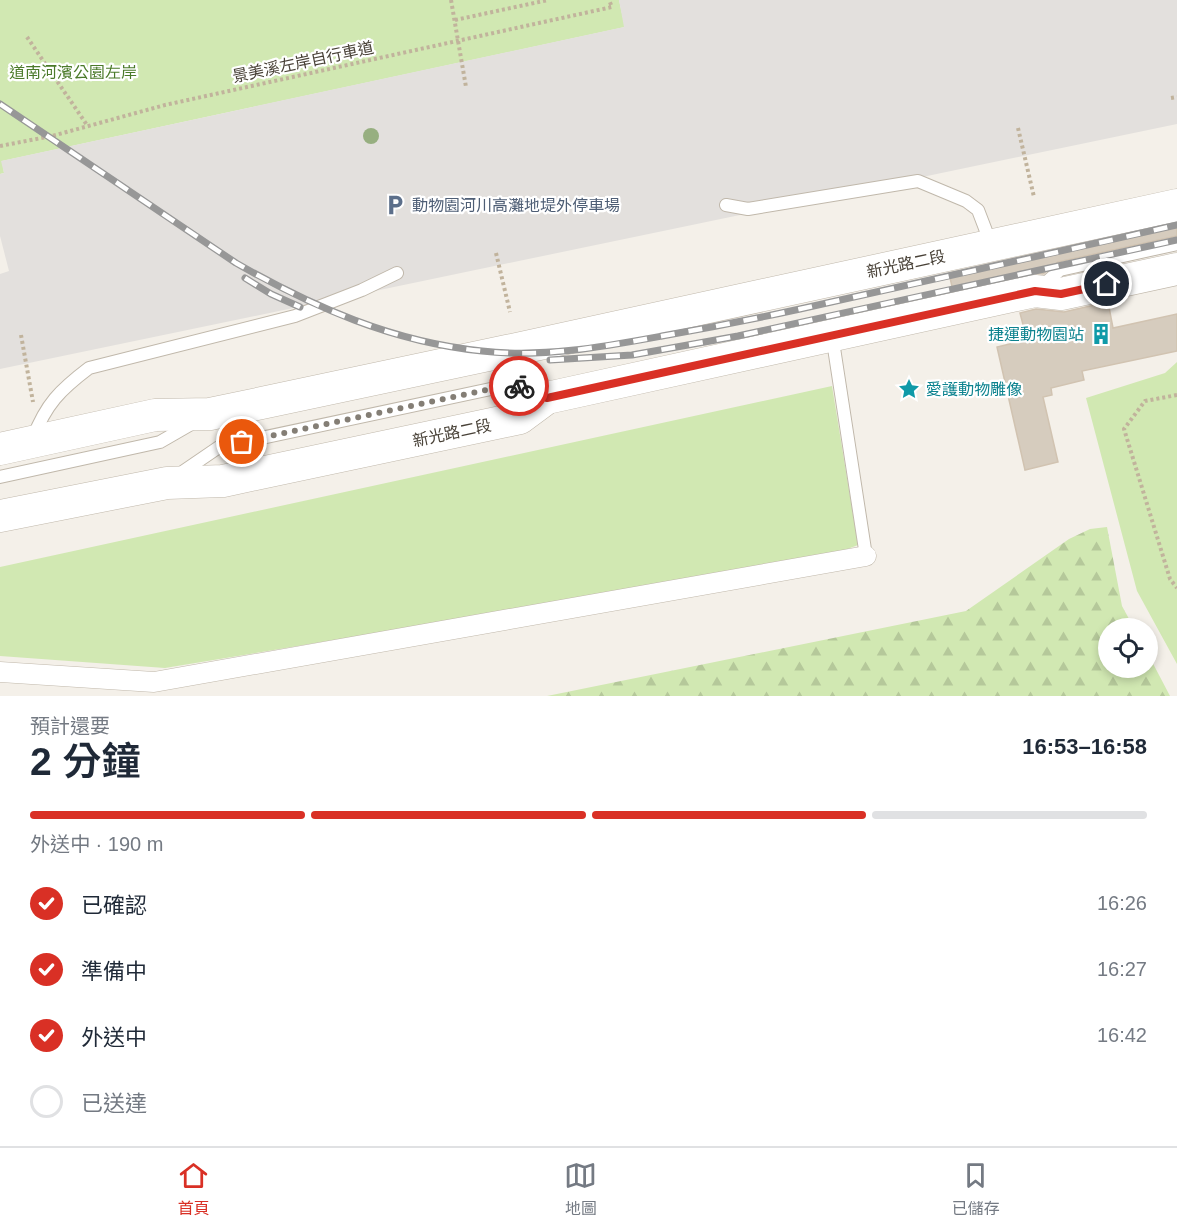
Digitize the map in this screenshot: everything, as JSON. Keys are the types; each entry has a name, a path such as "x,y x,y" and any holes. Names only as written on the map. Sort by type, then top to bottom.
{"street":[{"name":"新光路二段","path":"0,449 155,415 210,414 1177,204"},
{"name":"新光路二段","path":"0,516 167,483 223,481 520,418 547,398 1035,291 1061,294 1177,269"},
{"path":"0,672 154,682 866,556"}],"lane":[{"path":"726,205 748,209 918,181 966,201 978,210 991,245"},
{"path":"1035,291 1060,270 1177,244"},
{"path":"31,442 43,413 65,387 89,368 295,316 362,290 398,273"},
{"path":"832,335 866,556"},
{"path":"0,477 160,442 210,414"}],"path":[{"path":"452,0 466,87"},
{"path":"455,20 548,0"},
{"name":"景美溪左岸自行車道","path":"0,146 52,136 165,105 612,7 609,0"},
{"path":"27,37 87,125"},
{"path":"1171,98 1177,97"},
{"path":"1018,128 1034,197"},
{"path":"496,253 510,312"},
{"path":"21,335 34,404"},
{"path":"1177,395 1145,401 1124,429 1170,579 1177,588"}],"green space":[{"name":"道南河濱公園左岸","path":"0,0 619,0 625,27 2,161 4,173 0,174"},
{"path":"1177,362 1177,664 1158,629 1158,618 1152,618 1137,591 1086,398 1165,373"},
{"path":"832,386 858,545 822,559 165,668 0,656 0,567"},
{"path":"1107,527 1122,606 1129,618 1098,618 1098,678 1158,678 1158,673 1170,696 547,696 966,611 1069,539 1090,529"}],"shaded area":[{"name":"動物園河川高灘地堤外停車場","path":"619,0 1177,0 1177,124 0,369 0,274 9,271 0,236 0,174 4,173 1,161 624,27"}],"building":[{"path":"1177,223 1177,236 1058,262 1043,274 1031,273 953,291 949,273"},
{"path":"1108,302 1113,328 1177,314 1177,351 1082,371 1084,380 1051,388 1052,395 1043,397 1058,462 1025,470 997,347 1027,340 1020,313 1036,309 1064,312"}],"railway":[{"path":"0,104 236,263 294,294 385,331 417,340 482,351 527,353 572,350 679,333 800,309 1177,225"},
{"path":"550,360 632,355 738,336 1177,240"},
{"path":"245,278 271,294 300,307"}],"way so far":[{"path":"242,442 514,384 519,386"}],"place":[{"name":"動物園河川高灘地堤外停車場","path":"395,205"},
{"name":"捷運動物園站","path":"1101,334"},
{"name":"愛護動物雕像","path":"909,389"}],"route":[{"path":"519,386 547,398 1035,291 1061,294 1107,284"}]}
